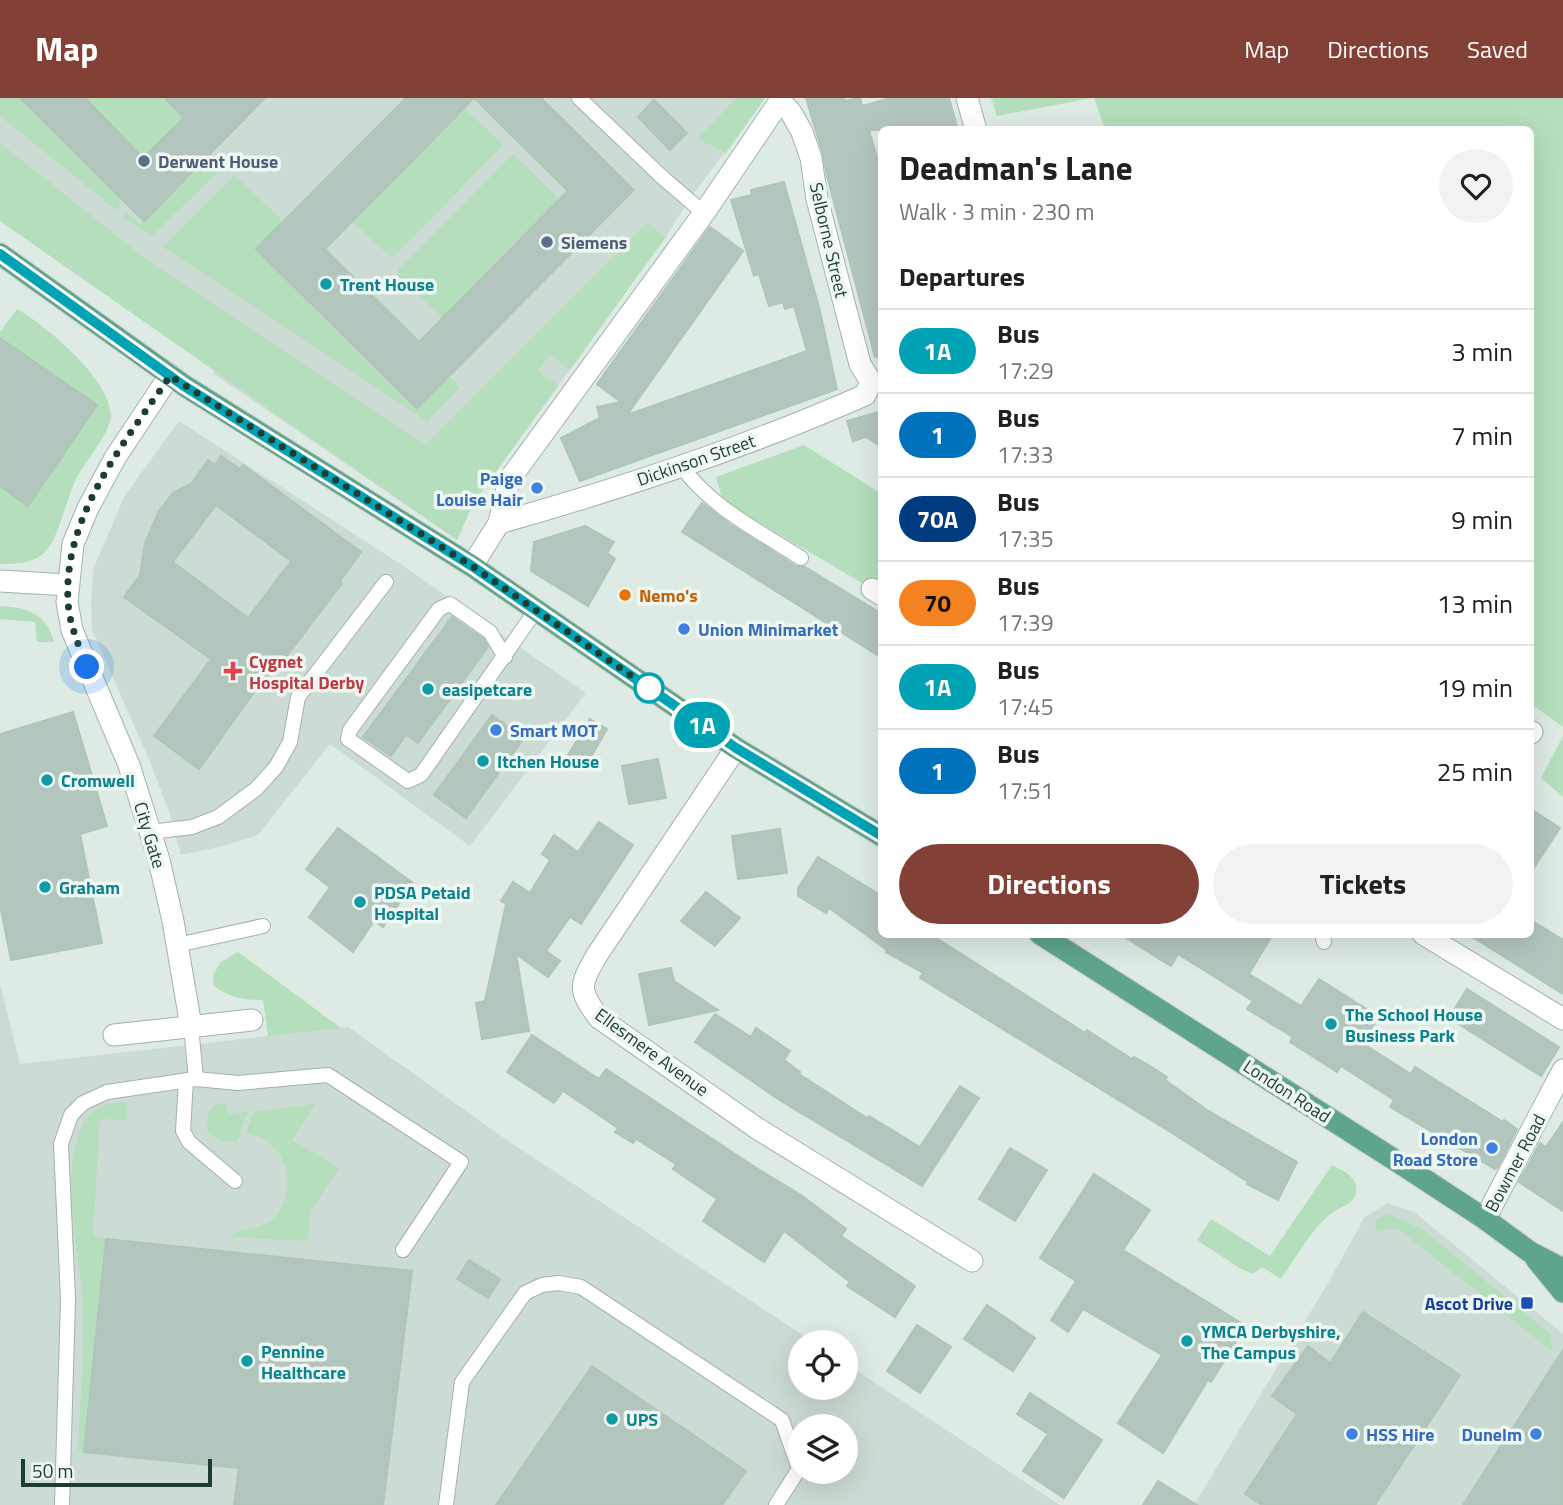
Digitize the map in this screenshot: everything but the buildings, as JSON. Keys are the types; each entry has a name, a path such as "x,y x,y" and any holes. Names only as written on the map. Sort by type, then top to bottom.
{"main road":[{"path":"0,254 170,376 472,566 736,748 878,834"},
{"name":"London Road","path":"1046,938 1485,1219 1530,1252 1563,1269"},
{"name":"London Road","path":"1530,1252 1563,1292"}],"street":[{"path":"967,98 975,126"},
{"path":"472,566 499,523 509,480 704,212 781,100"},
{"name":"Selborne Street","path":"781,100 802,132 811,158 817,199 860,364 876,382"},
{"name":"City Gate","path":"170,376 115,458 88,508 73,544 68,602 72,630 129,765 159,860 191,1026"},
{"name":"Dickinson Street","path":"499,523 681,467 802,423 865,395 876,382"},
{"path":"0,581 68,585"},
{"name":"Ellesmere Avenue","path":"736,748 597,955 584,977 585,999 599,1017 758,1129 972,1261"},
{"path":"1430,938 1563,1019"},
{"path":"114,1035 252,1020"},
{"name":"Bowmer Road","path":"1485,1219 1563,1070"}],"lane":[{"path":"579,98 704,212"},
{"path":"681,467 696,486 801,558"},
{"path":"150,832 192,827 218,817 256,789 276,767 290,742 299,697 386,582"},
{"path":"505,657 490,632 450,604 439,609 350,730 348,739 408,781 421,775 505,657 536,610"},
{"path":"177,945 263,926"},
{"name":"City Gate","path":"191,1026 191,1079 183,1131 189,1142 235,1181"},
{"path":"62,1505 68,1299 61,1144 71,1115 83,1103 107,1092 191,1079 238,1083 328,1075 461,1162 403,1250"},
{"path":"446,1505 462,1382 525,1293 542,1285 559,1283 581,1287 782,1420 799,1469 776,1505"}],"shaded area":[{"path":"0,98 765,98 474,502 457,540 214,374 214,370 0,221"},
{"name":"Cygnet Hospital Derby","path":"179,421 399,563 586,693 470,846 330,744 258,835 181,855 170,814 148,757 92,630 91,606 93,570 124,497"},
{"path":"0,984 20,1064 348,1027 507,1140 795,1330 788,1330 788,1400 858,1400 858,1372 1060,1505 0,1505"},
{"path":"1387,1203 1414,1212 1563,1334 1563,1505 1194,1505 1331,1278 1364,1218"}],"green space":[{"path":"0,98 20,98 121,199 118,211 0,116"},
{"path":"85,98 165,98 184,118 143,158"},
{"path":"736,98 765,98 726,153 698,139"},
{"path":"991,98 1092,98 997,116"},
{"path":"1094,98 1563,98 1563,727 1534,706 1534,126 1104,126"},
{"path":"464,108 503,145 392,258 352,221"},
{"path":"0,143 146,259 426,445 648,222 665,238 570,370 550,354 538,370 559,385 473,503 457,540 0,221"},
{"path":"213,153 225,165 152,236 123,218 126,213 141,224"},
{"path":"513,154 560,200 443,318 396,275"},
{"path":"234,175 460,387 427,421 163,247"},
{"path":"17,309 44,327 75,355 100,386 111,416 102,439 77,477 51,545 30,561 0,564 0,486 28,506 97,405 0,338 0,332"},
{"path":"804,445 878,491 878,578 872,589 723,501 716,477"},
{"path":"0,606 19,608 34,614 51,632 54,642 37,642 35,622 0,619"},
{"path":"1563,736 1563,797 1541,778"},
{"path":"238,952 341,1028 268,1036 263,1000 237,998 214,986 213,975 221,962"},
{"path":"128,1102 126,1120 100,1119 93,1236 106,1239 84,1452 78,1450 83,1310 71,1190 72,1166 83,1124 91,1113 102,1106"},
{"path":"225,1103 228,1114 248,1111 236,1142 214,1137 207,1127 208,1114 213,1106"},
{"path":"315,1104 292,1140 339,1168 311,1210 307,1241 232,1237 237,1232 261,1226 273,1219 285,1199 287,1188 287,1176 279,1154 262,1138 246,1133 254,1112"},
{"path":"1332,1165 1353,1178 1355,1196 1350,1203 1332,1213 1318,1226 1281,1279 1262,1267 1253,1274 1241,1269 1197,1240 1211,1219 1270,1256"},
{"path":"1389,1214 1425,1231 1550,1334 1553,1352 1401,1231 1391,1228 1376,1232 1376,1219"}],"bus line":[{"name":"1A","path":"0,254 184,386 472,566 736,748 878,834"}],"place":[{"name":"Derwent House","path":"144,161"},
{"name":"Siemens","path":"547,242"},
{"name":"Trent House","path":"326,284"},
{"name":"Paige Louise Hair","path":"537,488"},
{"name":"Nemo's","path":"625,595"},
{"name":"Union Minimarket","path":"684,629"},
{"name":"Cygnet Hospital Derby","path":"233,671"},
{"name":"easipetcare","path":"428,689"},
{"name":"Smart MOT","path":"496,730"},
{"name":"Itchen House","path":"483,761"},
{"name":"Cromwell","path":"47,780"},
{"name":"Graham","path":"45,887"},
{"name":"PDSA Petaid Hospital","path":"360,902"},
{"name":"The School House Business Park","path":"1331,1024"},
{"name":"London Road Store","path":"1492,1148"},
{"name":"Ascot Drive","path":"1527,1303"},
{"name":"YMCA Derbyshire, The Campus","path":"1187,1341"},
{"name":"Pennine Healthcare","path":"247,1361"},
{"name":"UPS","path":"612,1419"},
{"name":"HSS Hire","path":"1352,1434"},
{"name":"Dunelm","path":"1536,1434"}],"route":[{"path":"87,667 72,630 68,602 73,544 88,508 115,458 170,376 472,566 649,688"}]}
